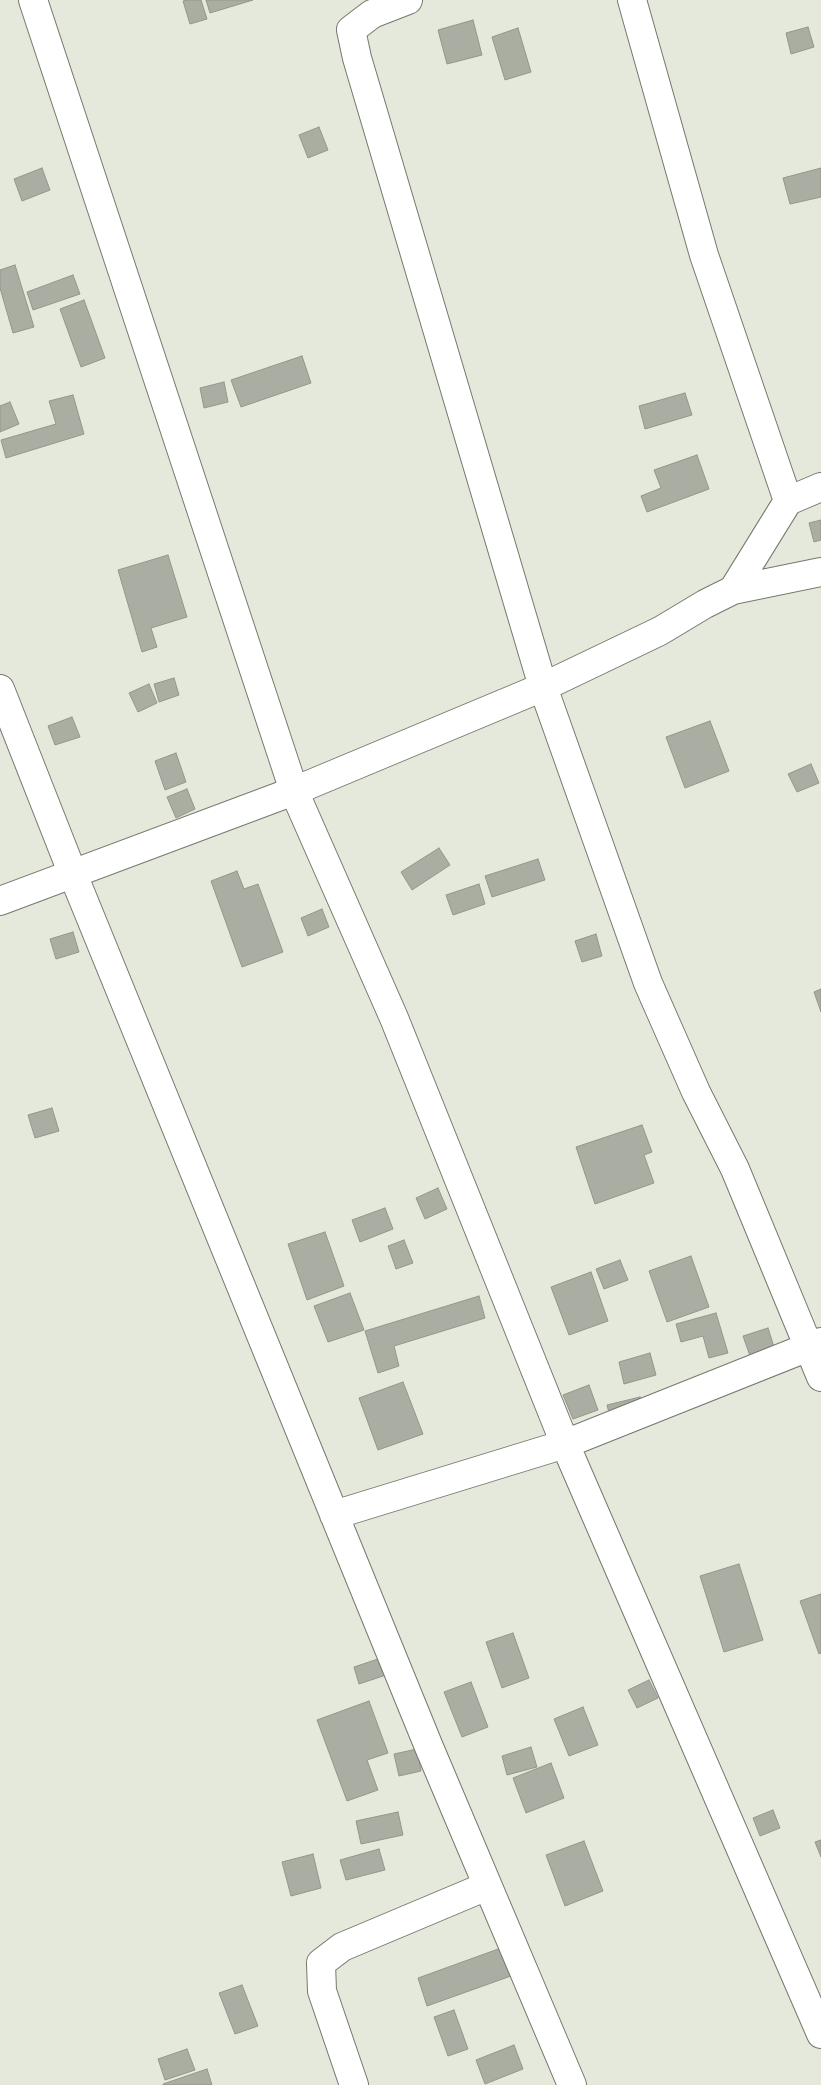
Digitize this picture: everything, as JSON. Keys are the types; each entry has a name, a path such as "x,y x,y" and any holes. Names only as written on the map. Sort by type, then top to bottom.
{"street":[{"path":"33,0 294,791 394,1018 565,1444 821,2034"},
{"path":"408,0 372,14 351,30 360,68 544,687 648,983 696,1092 735,1169 814,1344 821,1376"},
{"path":"632,0 704,255 788,501"},
{"path":"733,590 788,501 821,486"},
{"path":"0,901 72,872 294,791 544,687 660,631 705,604 733,590 821,572"},
{"path":"0,689 72,872 334,1515 487,1886 572,2085"},
{"path":"334,1515 565,1444 814,1344"},
{"path":"354,2085 322,1991 321,1963 342,1947 487,1886"}],"building":[{"path":"201,0 207,19 190,24 183,1"},
{"path":"206,0 253,0 210,13"},
{"path":"473,20 482,55 447,64 438,30"},
{"path":"808,27 814,47 791,54 786,33"},
{"path":"518,28 531,72 505,80 492,37"},
{"path":"319,127 328,150 308,158 299,135"},
{"path":"42,168 50,190 22,201 14,179"},
{"path":"821,168 821,197 790,204 783,178"},
{"path":"15,265 34,327 13,333 0,288 0,270"},
{"path":"73,275 80,294 33,310 27,292"},
{"path":"84,300 105,358 81,367 60,309"},
{"path":"302,356 311,383 241,407 231,380"},
{"path":"224,382 228,402 204,408 200,388"},
{"path":"685,393 692,415 645,429 639,406"},
{"path":"73,395 84,434 6,458 1,440 56,424 49,401"},
{"path":"10,402 19,424 0,432 0,406"},
{"path":"697,455 709,489 647,512 641,496 661,488 654,470"},
{"path":"821,520 821,540 814,542 809,523"},
{"path":"168,555 187,617 151,628 157,647 142,652 118,570"},
{"path":"174,678 179,695 159,702 154,684"},
{"path":"149,684 157,703 138,712 129,693"},
{"path":"72,717 80,737 55,745 48,726"},
{"path":"710,721 729,771 685,788 666,737"},
{"path":"176,753 186,782 165,790 155,761"},
{"path":"811,764 819,783 797,792 788,774"},
{"path":"187,789 195,809 176,818 167,797"},
{"path":"439,848 450,865 412,890 401,872"},
{"path":"538,859 545,880 492,897 485,876"},
{"path":"237,871 244,889 258,884 283,952 242,967 211,881"},
{"path":"479,884 485,904 453,915 446,895"},
{"path":"322,909 329,927 308,936 301,918"},
{"path":"73,932 79,952 56,959 50,939"},
{"path":"596,934 602,956 582,962 575,941"},
{"path":"821,989 821,1012 814,992"},
{"path":"52,1108 59,1131 35,1138 28,1115"},
{"path":"642,1125 652,1152 644,1155 654,1183 595,1204 576,1147"},
{"path":"438,1188 447,1209 425,1219 416,1198"},
{"path":"385,1208 393,1229 360,1242 352,1220"},
{"path":"325,1232 344,1286 307,1300 288,1244"},
{"path":"404,1240 413,1263 396,1269 388,1246"},
{"path":"691,1256 709,1307 667,1322 649,1271"},
{"path":"620,1260 628,1280 604,1289 596,1269"},
{"path":"591,1272 608,1321 569,1335 551,1287"},
{"path":"350,1293 364,1330 328,1342 314,1306"},
{"path":"479,1296 485,1318 394,1346 399,1366 378,1373 365,1331"},
{"path":"716,1313 728,1353 709,1358 703,1336 681,1342 676,1324"},
{"path":"768,1328 774,1347 750,1356 743,1336"},
{"path":"650,1353 656,1375 624,1384 619,1362"},
{"path":"403,1382 423,1434 378,1450 359,1398"},
{"path":"589,1385 598,1410 573,1419 563,1395"},
{"path":"640,1397 644,1413 611,1421 607,1405"},
{"path":"739,1564 763,1640 724,1652 700,1576"},
{"path":"821,1594 821,1653 819,1654 800,1601"},
{"path":"513,1633 529,1678 502,1688 486,1642"},
{"path":"381,1658 386,1675 359,1684 354,1667"},
{"path":"649,1680 658,1698 637,1708 628,1690"},
{"path":"471,1682 488,1727 462,1737 444,1692"},
{"path":"369,1701 388,1753 367,1760 378,1790 347,1801 317,1720"},
{"path":"583,1707 598,1745 569,1756 554,1719"},
{"path":"531,1747 537,1767 507,1775 502,1756"},
{"path":"417,1749 421,1771 399,1776 394,1754"},
{"path":"551,1763 564,1798 526,1813 513,1778"},
{"path":"773,1810 780,1828 760,1836 753,1818"},
{"path":"398,1812 403,1835 361,1844 356,1821"},
{"path":"821,1840 821,1857 815,1842"},
{"path":"584,1841 603,1891 565,1906 546,1855"},
{"path":"379,1849 385,1870 346,1880 340,1860"},
{"path":"313,1854 321,1888 291,1896 282,1862"},
{"path":"501,1948 511,1976 427,2006 418,1978"},
{"path":"242,1985 258,2026 235,2034 219,1993"},
{"path":"454,2010 468,2049 448,2056 434,2017"},
{"path":"514,2045 523,2069 485,2084 476,2060"},
{"path":"187,2049 195,2070 165,2080 158,2059"},
{"path":"207,2069 212,2085 163,2085 163,2084"}]}
